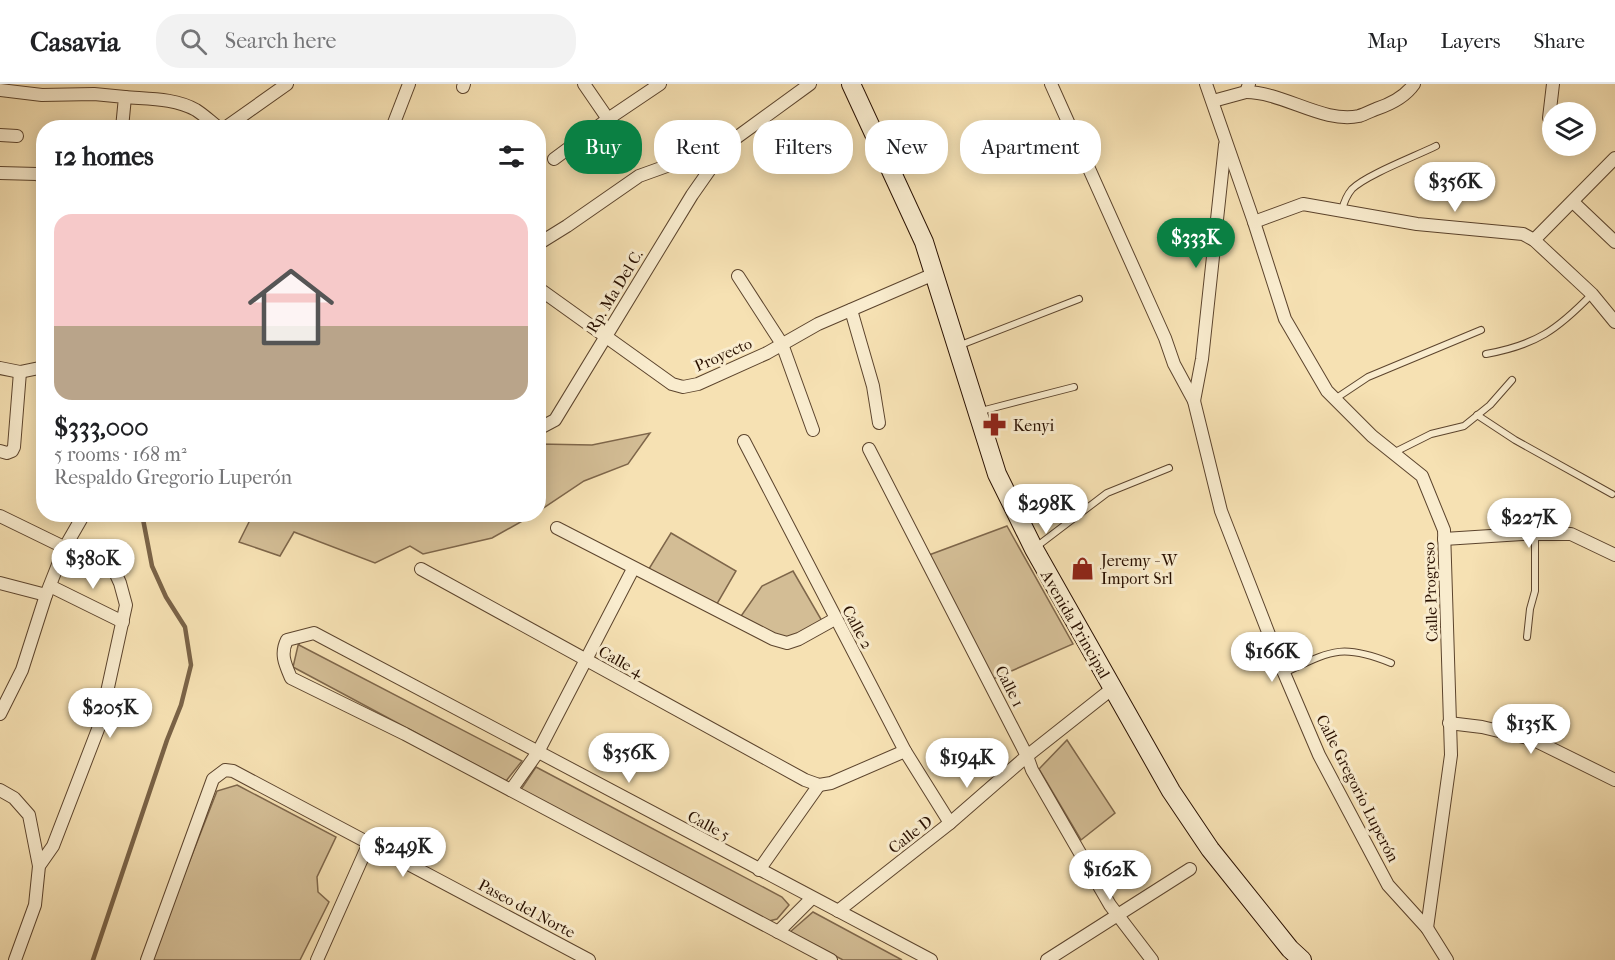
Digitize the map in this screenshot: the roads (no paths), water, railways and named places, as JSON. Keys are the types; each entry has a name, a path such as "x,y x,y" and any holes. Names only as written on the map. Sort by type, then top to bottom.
{"street":[{"path":"236,120 287,84"},
{"path":"395,120 409,84"},
{"path":"584,84 608,119"},
{"path":"554,159 660,84"},
{"path":"741,134 810,84"},
{"name":"Avenida Principal","path":"851,84 924,242 996,474 1034,549 1171,791 1210,849 1290,950 1302,960"},
{"name":"Calle Gregorio Luperón","path":"1051,84 1166,338 1174,364 1194,401 1221,511 1284,673 1319,754 1388,885 1427,928 1447,960"},
{"name":"Calle Progreso","path":"1206,84 1285,319 1327,392 1372,436 1422,476 1444,530 1450,682 1450,755 1427,928"},
{"path":"1213,101 1248,88 1326,114 1357,116 1390,104 1409,91 1414,84"},
{"path":"1551,102 1553,84"},
{"path":"8,88 42,95 94,89 125,97 182,104 208,120"},
{"path":"123,120 125,97"},
{"path":"0,135 17,136"},
{"path":"1194,401 1202,358 1225,141"},
{"path":"1534,240 1615,158"},
{"path":"546,239 639,176 654,170"},
{"path":"0,173 36,174"},
{"name":"Rp. Ma Del C.","path":"546,425 555,420 707,174"},
{"path":"1573,202 1615,242"},
{"path":"1254,222 1303,204 1417,224 1523,234 1534,240 1592,294 1615,322"},
{"name":"Proyecto","path":"546,294 672,384 683,387 698,384 818,324 934,274"},
{"path":"738,276 782,344 813,429"},
{"path":"851,310 873,386 879,423"},
{"path":"0,368 20,372 36,369"},
{"path":"0,451 7,453 14,447 20,372"},
{"name":"Calle 2","path":"744,441 905,752 950,824"},
{"name":"Calle 1","path":"869,449 1028,756 1032,770 1117,914 1152,960"},
{"path":"0,516 115,572 126,605 100,724 53,846 39,866"},
{"path":"0,714 22,670 65,547 79,522"},
{"path":"556,528 773,639 787,643 835,619"},
{"path":"1444,539 1571,534 1615,555"},
{"name":"Calle 4","path":"421,569 585,661 819,785"},
{"path":"633,569 538,752 511,790 831,960"},
{"path":"0,582 48,591 123,622"},
{"name":"Calle 5","path":"511,790 405,734 291,678 283,660 283,648 287,640 314,633 931,960"},
{"name":"Calle D","path":"838,911 950,824 1028,756 1113,688"},
{"path":"1449,723 1482,727 1532,739 1615,780"},
{"path":"759,870 819,785 831,783 905,752"},
{"name":"Paseo del Norte","path":"147,960 213,779 225,770 233,771 589,960"},
{"path":"0,790 14,798 29,815 39,866 35,905 15,960"},
{"path":"317,960 369,843"},
{"path":"1047,960 1190,868"},
{"path":"778,932 812,898"}],"lane":[{"path":"1342,210 1346,197 1354,187 1436,146"},
{"path":"1486,354 1542,337 1567,320 1592,294"},
{"path":"957,346 1079,299"},
{"path":"1335,399 1368,377 1480,330"},
{"path":"1393,453 1431,434 1464,426 1490,405 1512,380"},
{"path":"977,412 1074,387"},
{"path":"1477,415 1515,440 1612,494"},
{"path":"1034,549 1107,493 1169,468"},
{"path":"1527,637 1530,609 1535,591 1535,534"},
{"path":"1284,673 1323,655 1343,651 1358,651 1391,663"}],"waterway":[{"path":"93,960 167,740 181,705 191,665 185,627 166,597 152,566 144,522"}],"place":[{"name":"Kenyi","path":"995,425"},
{"name":"Jeremy - W Import Srl","path":"1083,569"}]}
